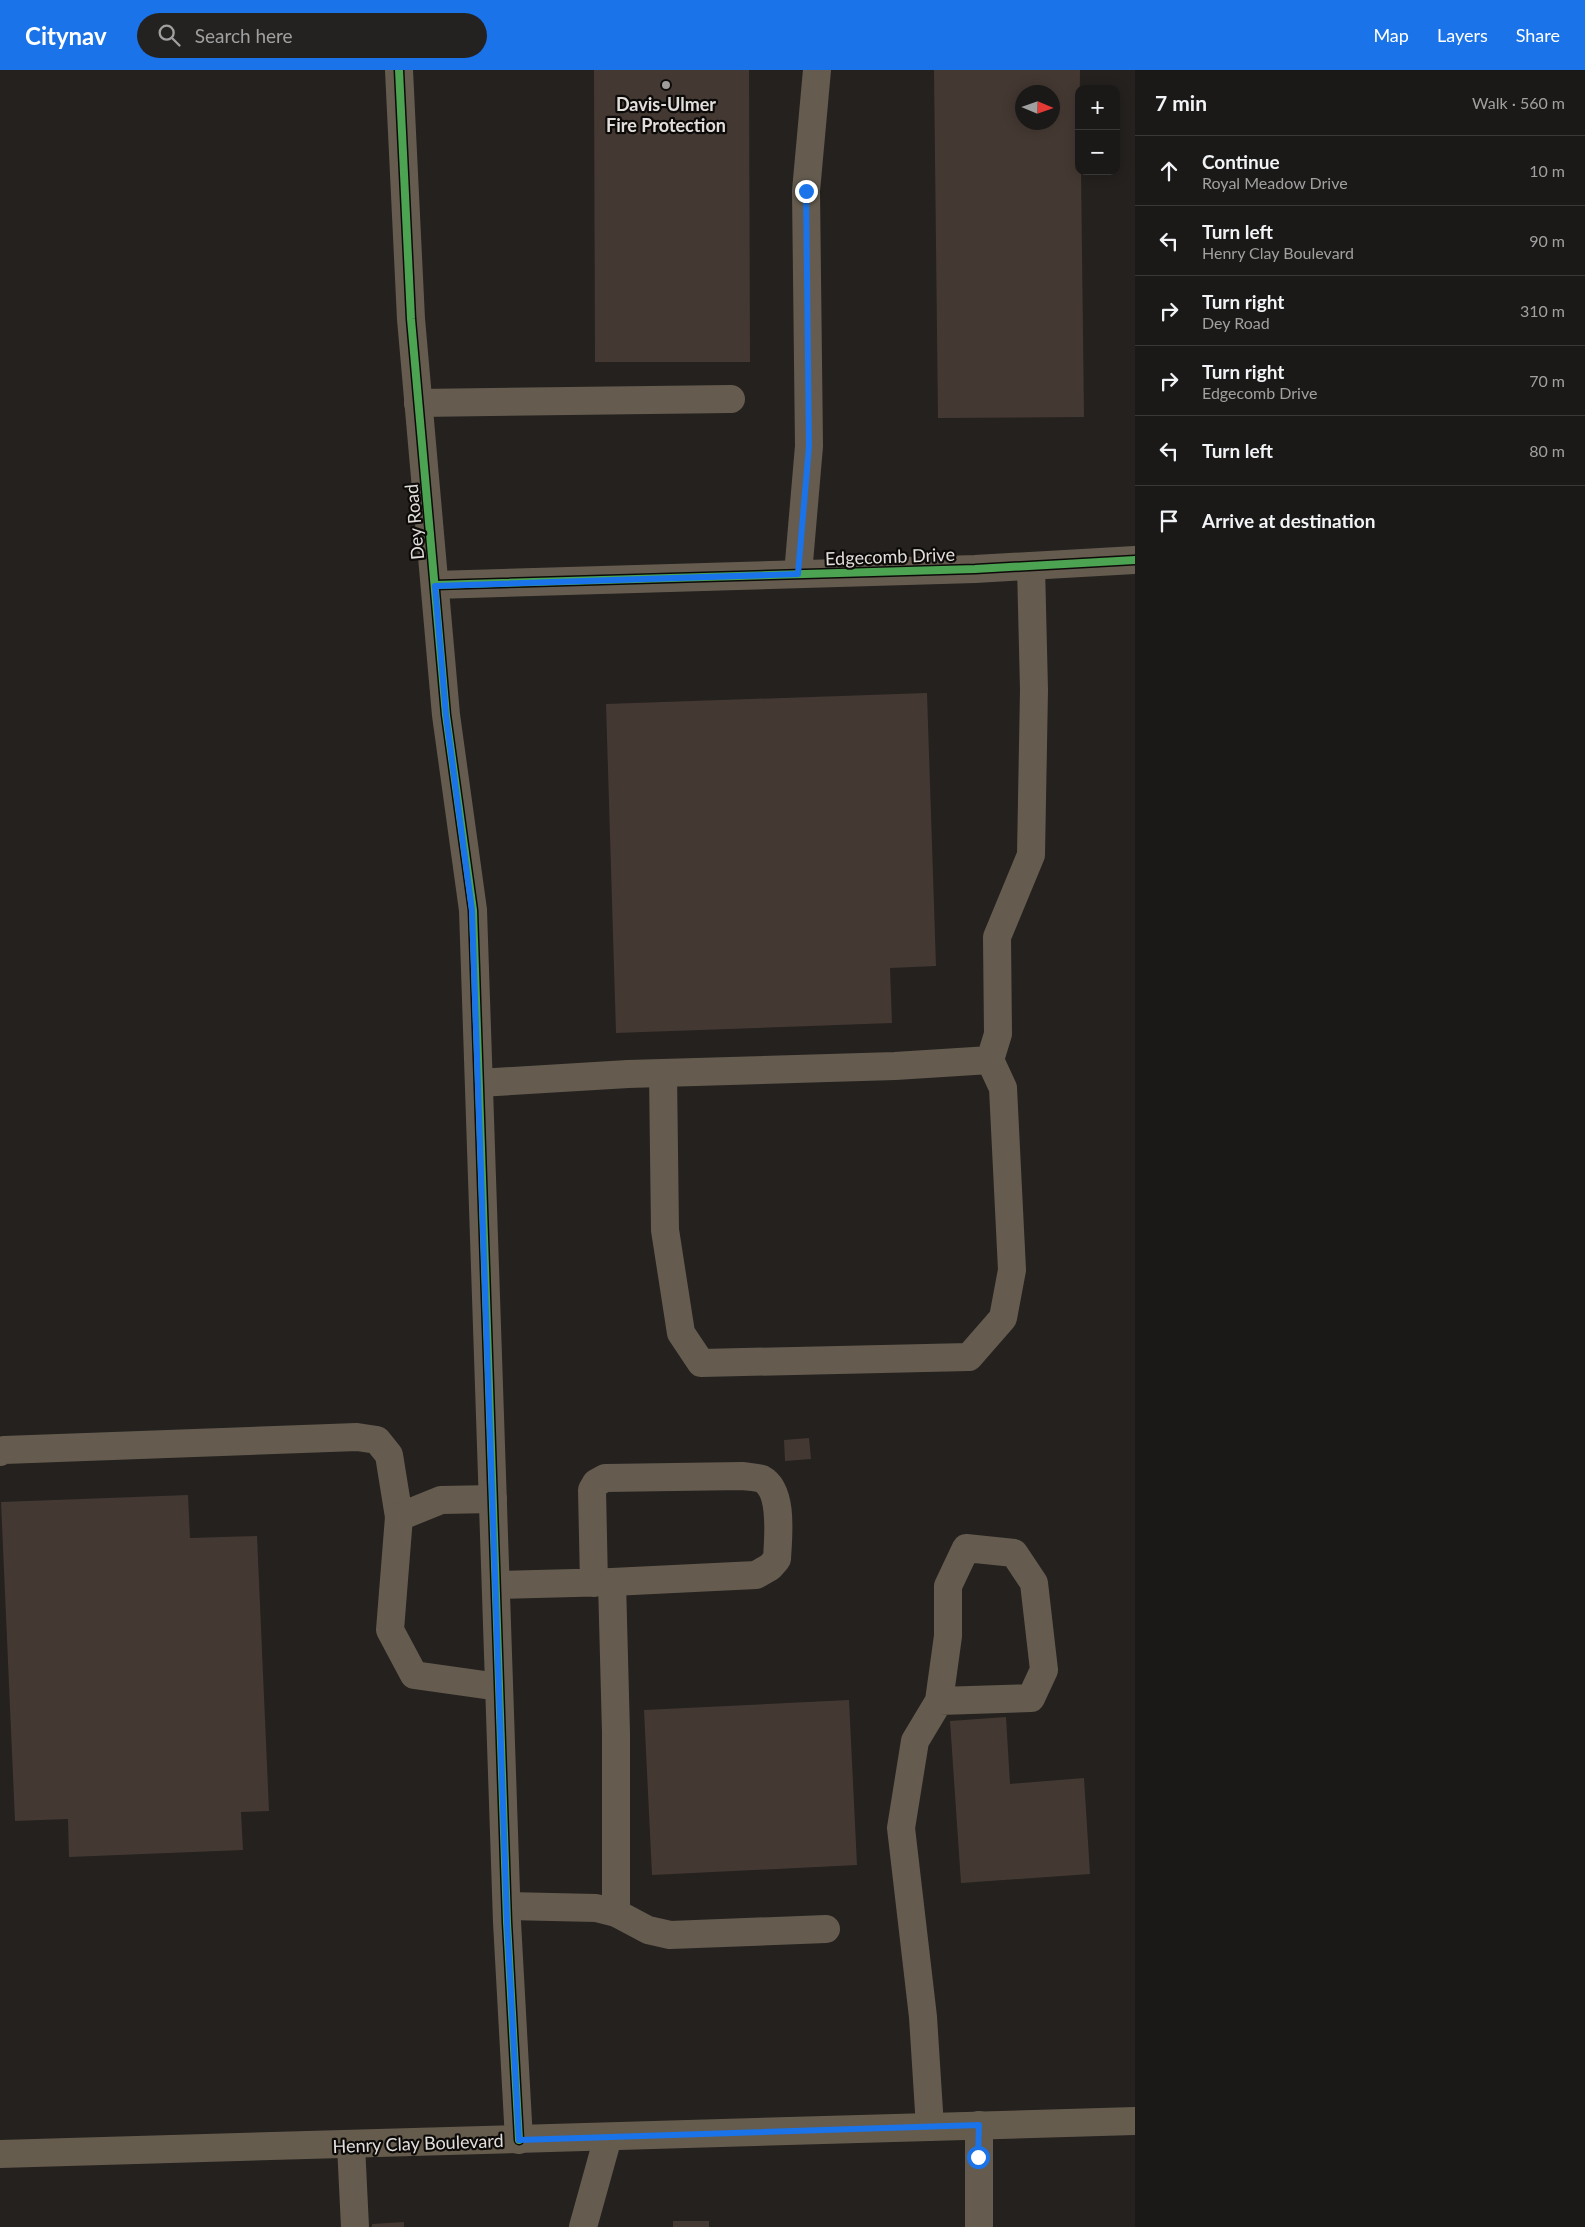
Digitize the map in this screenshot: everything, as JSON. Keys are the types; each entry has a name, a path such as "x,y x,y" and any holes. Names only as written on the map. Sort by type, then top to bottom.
{"main road":[{"name":"Henry Clay Boulevard","path":"0,2154 1135,2121"}],"street":[{"name":"Dey Road","path":"399,70 411,319 418,403 446,715 472,910 507,1906 519,2140"},
{"path":"798,574 809,446 806,191 816,70"},
{"path":"418,403 732,399"},
{"name":"Edgecomb Drive","path":"435,586 1031,566 1135,560"},
{"path":"663,1072 665,1230 681,1333 700,1363 970,1357 1004,1318 1012,1270 1003,1088 990,1060 998,1034 997,937 1031,855 1034,690 1031,566"},
{"path":"479,1084 663,1072 895,1066 990,1060"},
{"path":"0,1452 24,1449 357,1437 377,1440 389,1454 399,1517 390,1630 414,1674 499,1687"},
{"path":"496,1585 603,1582 756,1575 770,1567 777,1559 779,1514 772,1490 762,1479 742,1476 605,1478 596,1483 592,1490 603,1582 616,1733 616,1913"},
{"path":"399,1517 441,1500 493,1500"},
{"path":"930,2127 923,2017 900,1828 915,1741 939,1701 948,1636 948,1586 966,1548 1014,1553 1034,1583 1044,1670 1031,1698 939,1701"},
{"path":"507,1906 596,1908 616,1913 648,1930 670,1935 826,1929"},
{"path":"979,2125 979,2227"},
{"path":"583,2227 608,2137"},
{"path":"351,2144 355,2227"}],"building":[{"path":"594,70 749,70 750,362 595,362"},
{"path":"934,70 1080,70 1080,85 1075,85 1075,175 1081,175 1084,417 938,418"},
{"path":"927,693 936,966 890,968 892,1023 616,1033 606,704"},
{"path":"809,1438 811,1459 785,1461 784,1440"},
{"path":"188,1495 190,1538 257,1536 269,1811 241,1812 243,1850 69,1857 68,1819 15,1821 1,1502"},
{"path":"849,1700 857,1865 652,1875 644,1710"},
{"path":"1006,1717 1010,1784 1084,1778 1090,1874 961,1883 950,1721"},
{"path":"673,2221 709,2221 709,2227 673,2227"},
{"path":"404,2222 404,2227 372,2227 372,2224"}],"cycle path":[{"path":"399,70 411,319 446,715 473,910 507,1922 519,2140"},
{"path":"435,585 975,569 1135,560"}],"place":[{"name":"Davis-Ulmer Fire Protection","path":"666,85"}],"route":[{"path":"806,191 809,446 798,574 435,586 446,715 472,910 507,1922 519,2140 979,2125 978,2157"}]}
